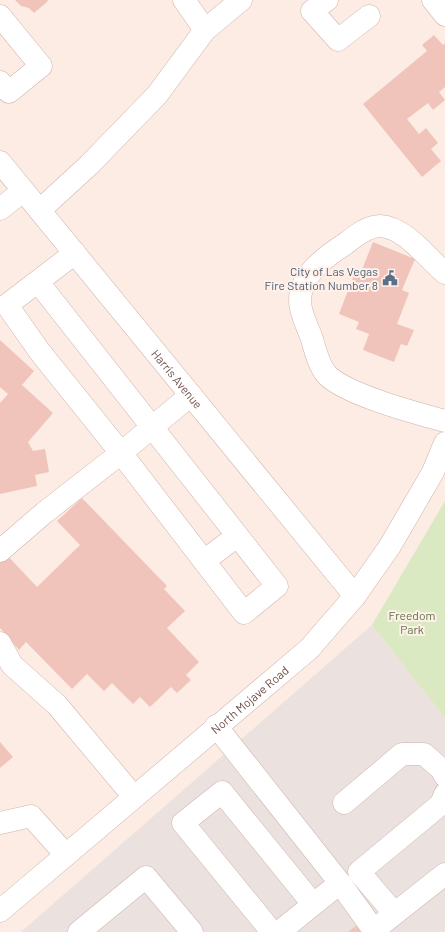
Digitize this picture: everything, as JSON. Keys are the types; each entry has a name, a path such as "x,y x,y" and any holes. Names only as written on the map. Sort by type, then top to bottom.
{"street":[{"path":"184,0 205,30"},
{"path":"40,210 90,165 157,95 205,30 241,0"},
{"path":"327,0 312,11 338,40 369,16"},
{"path":"433,0 445,15"},
{"path":"0,16 41,66 9,92 0,82"},
{"name":"Harris Avenue","path":"0,162 355,596"},
{"path":"0,209 23,191"},
{"path":"445,273 409,238 380,226 366,230 325,259 307,277 302,286 300,302 318,357 327,375 352,391 411,412 445,421"},
{"path":"38,282 151,428 277,586 244,613 121,453 40,352 7,305 75,253"},
{"path":"0,551 44,513 121,453 191,395"},
{"name":"North Mojave Road","path":"0,911 216,726 309,649 355,596 390,546 433,472 445,443"},
{"path":"204,560 237,536"},
{"path":"0,643 12,665 57,705 134,797"},
{"path":"216,726 340,882 375,931 394,913 445,874"},
{"path":"344,803 402,754 424,754 441,769 445,776"},
{"path":"272,932 183,823 222,792 313,904"},
{"path":"394,913 359,872 441,804 445,794"},
{"path":"0,823 31,816 66,855"},
{"path":"79,932 146,876 192,932"},
{"path":"279,932 340,882"}],"shaded area":[{"path":"372,625 445,718 445,932 21,932"}],"green space":[{"name":"Freedom Park","path":"445,501 445,718 372,625"}],"building":[{"path":"15,0 48,0 34,13 29,8 21,6"},
{"path":"434,35 443,45 445,43 445,87 439,92 445,100 433,110 428,103 407,119 419,134 426,128 438,143 431,149 441,161 422,177 363,104 427,51 422,45"},
{"path":"373,242 415,259 402,290 409,293 397,324 414,330 407,346 401,344 394,362 363,350 369,334 356,329 359,322 339,314 354,275 359,277"},
{"path":"0,340 34,371 22,385 53,413 28,442 33,451 45,449 49,472 35,475 37,486 0,494 0,403 8,394 0,387"},
{"path":"82,498 167,586 164,589 185,611 167,628 199,662 186,675 191,680 177,693 171,687 150,707 140,697 133,704 112,683 104,691 87,674 72,689 26,642 19,650 0,628 0,556 4,552 37,587 80,545 57,521"},
{"path":"0,742 13,757 0,768"},
{"path":"357,925 363,932 348,932"}],"place":[{"name":"City of Las Vegas Fire Station Number 8","path":"390,278"}]}
